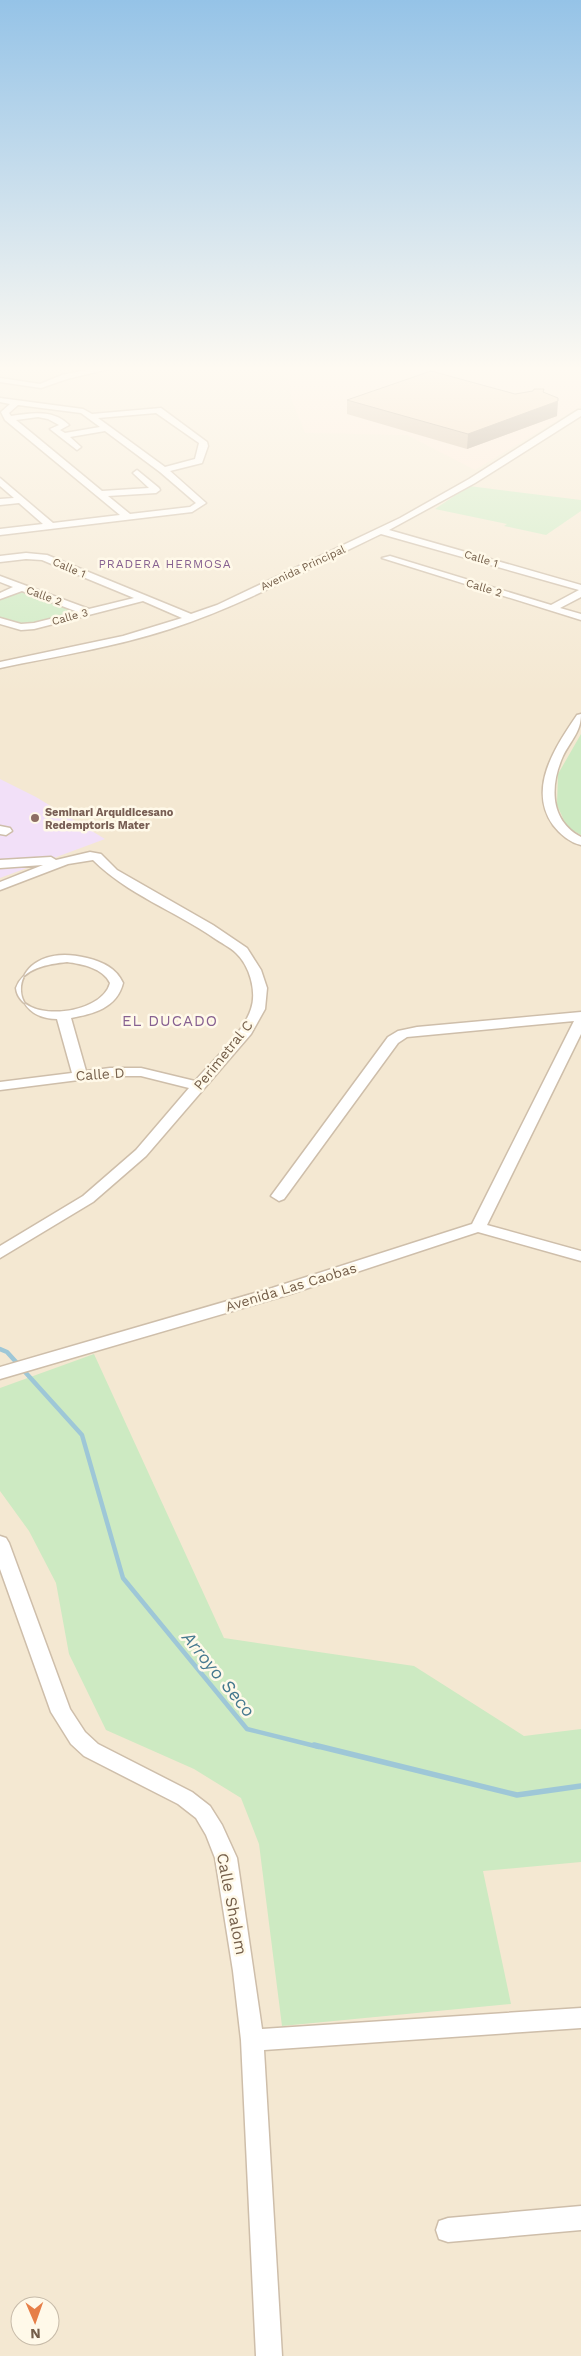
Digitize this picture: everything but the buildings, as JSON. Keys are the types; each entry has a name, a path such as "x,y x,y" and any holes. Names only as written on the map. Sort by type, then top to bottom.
{"street":[{"path":"79,475 128,517"},
{"path":"102,494 156,490 139,475"},
{"path":"0,532 192,509 202,503 169,475"},
{"name":"Avenida Principal","path":"0,665 126,639 191,618 248,594 381,531 482,475"},
{"path":"0,481 51,526"},
{"path":"0,502 21,500"},
{"name":"Calle 1","path":"381,531 581,588"},
{"name":"Calle 2","path":"417,541 387,558 581,617"},
{"name":"Calle 1","path":"0,559 26,556 44,557 141,599 191,618"},
{"name":"Calle 2","path":"0,579 88,612"},
{"path":"0,596 20,588"},
{"path":"552,608 581,593"},
{"name":"Calle 3","path":"0,621 27,627 141,599"},
{"path":"581,717 552,767 547,788 548,804 553,816 570,836 581,841"},
{"name":"Perimetral C","path":"0,1253 88,1199 141,1153 246,1031 258,1009 260,988 254,970 242,951 208,928 113,873 97,857 90,856 65,860"},
{"path":"0,864 65,860"},
{"path":"0,886 65,860"},
{"path":"51,959 83,959 107,969 114,976 116,984 113,993 106,1001 87,1010 63,1015 47,1015 19,1007 11,1000 7,991 8,983 13,975 23,968 51,959"},
{"path":"63,1015 80,1075"},
{"path":"279,1196 393,1040 403,1034 581,1016"},
{"path":"581,1020 478,1227 581,1256"},
{"name":"Calle D","path":"0,1086 110,1072 141,1072 198,1086"},
{"name":"Avenida Las Caobas","path":"0,1373 278,1292 478,1227"},
{"name":"Calle Shalom","path":"0,1543 62,1712 78,1738 91,1750 185,1798 203,1812 215,1831 226,1858 234,1900 252,2040 269,2356"},
{"path":"252,2040 581,2018"},
{"path":"448,2230 581,2218"}],"shaded area":[{"path":"0,475 581,475 581,2356 0,2356"},
{"name":"Seminari Arquidicesano Redemptoris Mater","path":"0,779 36,797 105,839 0,878"}],"green space":[{"path":"469,486 581,500 581,511 546,535 504,526 507,524 435,509"},
{"path":"23,591 77,613 35,625 23,624 0,617 0,600"},
{"path":"581,734 581,835 567,827 557,805 558,774"},
{"path":"94,1354 224,1638 414,1666 524,1736 581,1729 581,1862 483,1871 511,2004 282,2026 259,1844 241,1798 194,1769 106,1730 69,1654 56,1583 29,1531 0,1491 0,1388"}],"waterway":[{"name":"Arroyo Seco","path":"0,1349 7,1352 82,1435 123,1578 247,1729 319,1747"},
{"name":"Arroyo Seco","path":"314,1745 517,1795 581,1786"}],"place":[{"name":"Seminari Arquidicesano Redemptoris Mater","path":"35,818"}],"district":[{"name":"PRADERA HERMOSA","path":"165,564"},
{"name":"EL DUCADO","path":"170,1021"}]}
